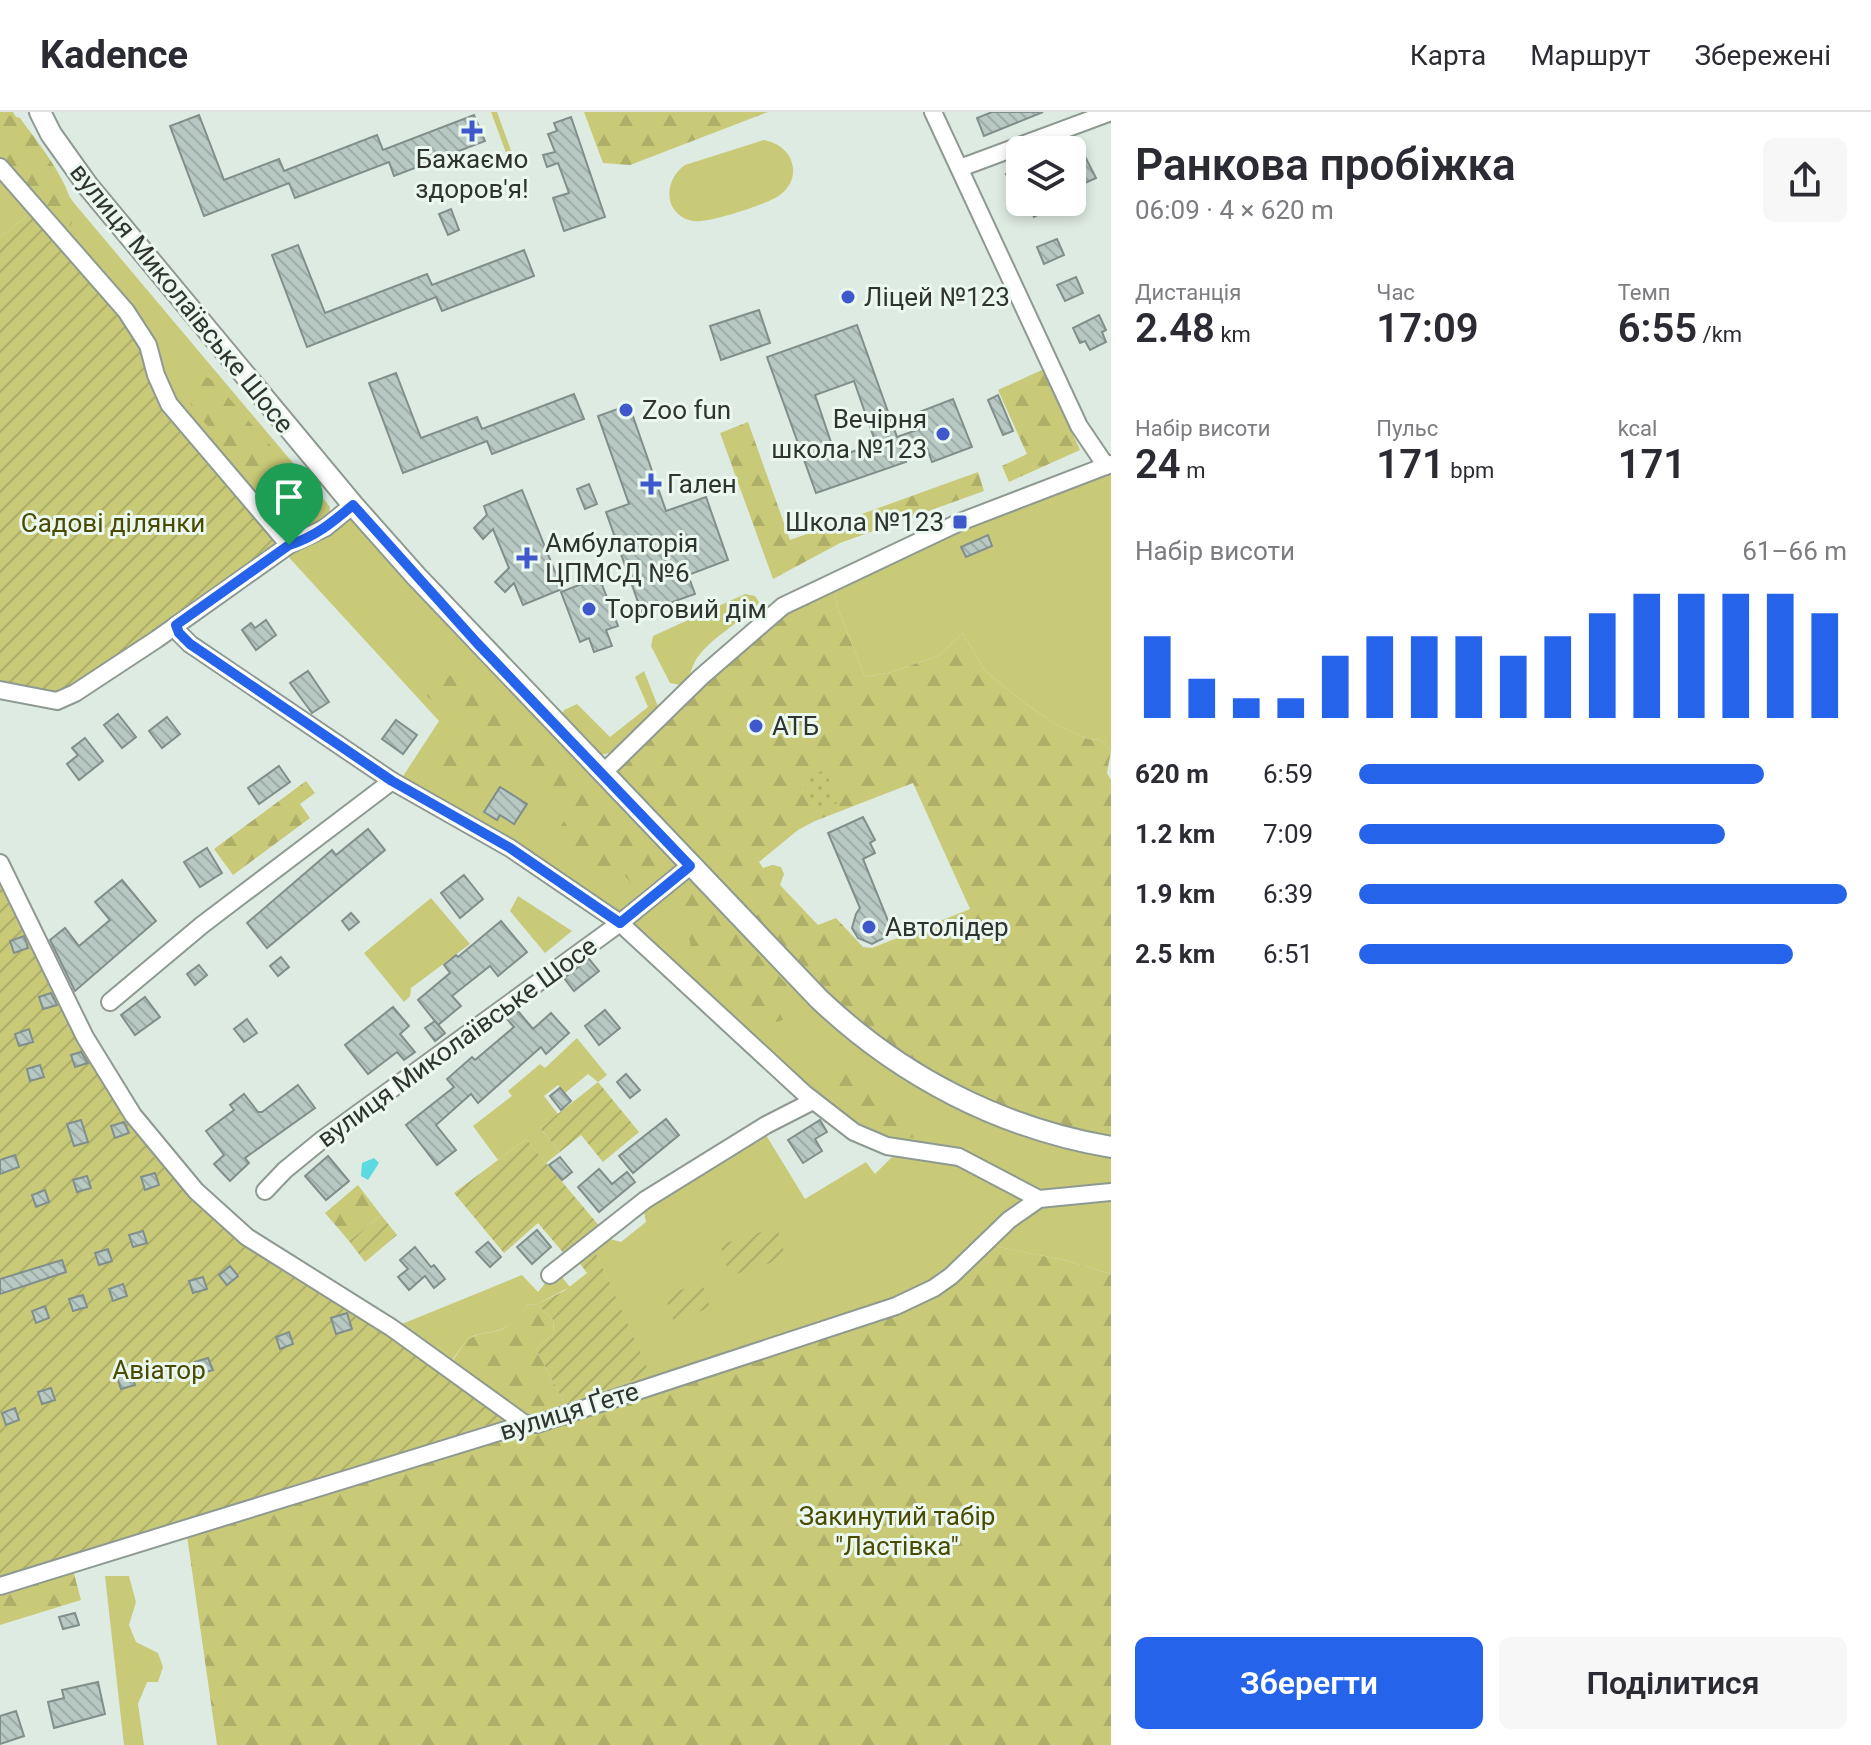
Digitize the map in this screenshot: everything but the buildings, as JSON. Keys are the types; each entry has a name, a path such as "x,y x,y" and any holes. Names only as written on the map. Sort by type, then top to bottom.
{"main road":[{"name":"вулиця Миколаївське Шосе","path":"40,112 51,134 88,186 353,505 467,632 819,999 844,1023 929,1084 1056,1134 1111,1147"}],"street":[{"path":"602,774 707,671 783,606 960,522 1108,465 1079,426 933,112"},
{"path":"960,168 1111,112"},
{"path":"0,167 126,311 148,345 156,375 169,404 289,545"},
{"path":"0,690 57,701 75,693 289,545 325,528 353,505"},
{"path":"176,625 190,644 392,781 510,848 620,923 813,1101 854,1132 901,1149 959,1157 1039,1199 1111,1192"},
{"path":"110,1002 226,907 392,781"},
{"path":"0,863 85,1037 133,1115 196,1191 247,1237 392,1328 525,1424"},
{"name":"вулиця Миколаївське Шосе","path":"265,1191 323,1139 620,923 690,866"},
{"path":"550,1275 645,1200 766,1125 813,1101"},
{"name":"вулиця Ґете","path":"0,1586 525,1424 550,1419 878,1313 918,1296 951,1276 1009,1220 1039,1199"}],"green space":[{"path":"0,112 13,112 74,203 330,507 329,516 303,534 293,534 269,512 176,401 134,311 0,151"},
{"path":"491,112 497,112 517,167 515,170 512,169"},
{"path":"584,112 768,112 630,165 603,163"},
{"path":"8,115 20,118 59,174 72,206 73,220 67,232 0,161 0,119"},
{"path":"764,140 783,149 792,162 792,180 780,195 751,208 700,221 693,221 676,212 671,205 670,188 678,171 685,165"},
{"path":"0,174 32,212 0,237"},
{"name":"Садові ділянки","path":"32,212 119,312 141,347 150,379 277,542 277,547 152,636 56,695 0,690 0,237"},
{"path":"1044,369 1080,450 1009,482 1002,466 1027,454 998,390"},
{"path":"198,375 209,378 222,390 308,489 304,506 293,519 278,511 245,477 237,460 215,447 208,426 193,411 189,397 190,380"},
{"path":"748,422 790,540 978,472 984,491 840,543 773,579 720,433"},
{"path":"1111,464 1111,751 1101,740 1088,739 1055,724 1026,704 985,671 963,633 938,656 888,673 865,677 837,606 833,580"},
{"path":"353,505 690,866 1111,1147 1111,1274 1064,1260 984,1244 934,1288 570,1413 565,1404 649,1374 594,1248 606,1238 621,1242 646,1222 643,1208 766,1135 805,1199 866,1162 875,1174 900,1149 854,1132 620,923 398,784 439,721 283,551"},
{"path":"833,580 837,606 865,677 888,673 938,656 963,633 985,671 1026,704 1055,724 1088,739 1101,740 1111,751 1107,773 1111,780 1111,1147 1056,1134 891,1059 602,774 742,640","holes":["913,783 970,909 872,948 863,947 836,918 818,925 780,885 784,874 781,867 772,865 763,868 759,862 798,830 815,821"]},
{"path":"745,594 755,596 759,602 757,606 703,650 684,682 680,685 670,683 651,646 653,636"},
{"path":"435,669 499,706 631,839 653,856 660,869 654,882 643,888 631,883 623,873 595,875 574,852 560,843 556,833 568,815 504,765 476,791 445,777 437,767 439,750 460,727 452,710 437,704 426,694 424,683"},
{"path":"644,671 659,709 621,746 604,754 596,754 562,715 564,710 577,704 610,737 648,707 635,677"},
{"path":"825,770 838,803 815,812 802,779"},
{"path":"306,781 315,793 300,804 310,818 233,875 214,849"},
{"name":"Авіатор","path":"0,863 85,1037 196,1191 525,1424 0,1586"},
{"path":"684,890 699,897 794,991 792,1012 783,1020 762,1022 692,953 686,923 668,910 663,897"},
{"path":"518,896 572,931 545,953 510,911"},
{"path":"431,898 470,944 411,988 410,996 404,1002 364,953"},
{"path":"577,1038 607,1075 598,1082 588,1074 565,1093 558,1085 544,1096 558,1114 540,1128 560,1152 546,1163 526,1139 498,1160 473,1126 512,1096 508,1091 540,1064 545,1068"},
{"path":"833,1065 851,1071 878,1095 919,1117 923,1128 919,1136 895,1138 866,1123 820,1082 820,1076"},
{"path":"598,1082 639,1132 603,1162 581,1135 560,1152 540,1128"},
{"path":"526,1139 601,1228 566,1256 538,1223 504,1253 454,1193"},
{"path":"358,1185 381,1215 349,1241 325,1213"},
{"path":"381,1215 397,1235 365,1262 349,1241"},
{"path":"777,1227 786,1258 730,1276 720,1245"},
{"name":"Закинутий табір \"Ластівка\"","path":"984,1244 1064,1260 1111,1274 1111,1745 217,1745 186,1529 72,1566 81,1600 0,1625 0,1573 449,1366 466,1341 476,1335 501,1330 528,1305 537,1304 553,1320 554,1333 536,1349 570,1413 896,1306"},
{"path":"594,1248 650,1374 565,1404 536,1349 554,1333 553,1320 537,1304 564,1291 587,1273 578,1261"},
{"path":"556,1270 570,1287 537,1304 528,1305 513,1323 500,1330 475,1335 466,1341 447,1367 392,1328 522,1275 538,1292"},
{"path":"702,1283 710,1308 673,1320 665,1295"},
{"path":"105,1576 129,1576 136,1602 129,1625 136,1642 158,1653 163,1667 158,1682 147,1682 138,1704 144,1745 124,1745"}],"water":[{"path":"374,1158 379,1163 368,1180 361,1176 362,1163"}],"place":[{"name":"Бажаємо здоров'я!","path":"472,131"},
{"name":"Ліцей №123","path":"848,297"},
{"name":"Zoo fun","path":"626,410"},
{"name":"Вечірня школа №123","path":"943,434"},
{"name":"Гален","path":"651,484"},
{"name":"Школа №123","path":"960,522"},
{"name":"Амбулаторія ЦПМСД №6","path":"527,558"},
{"name":"Торговий дім","path":"589,609"},
{"name":"АТБ","path":"756,726"},
{"name":"Автолідер","path":"869,927"}],"route":[{"path":"353,505 477,643 690,866 620,923 510,848 392,781 190,644 179,633 176,625 289,545 325,528 353,505"}]}
